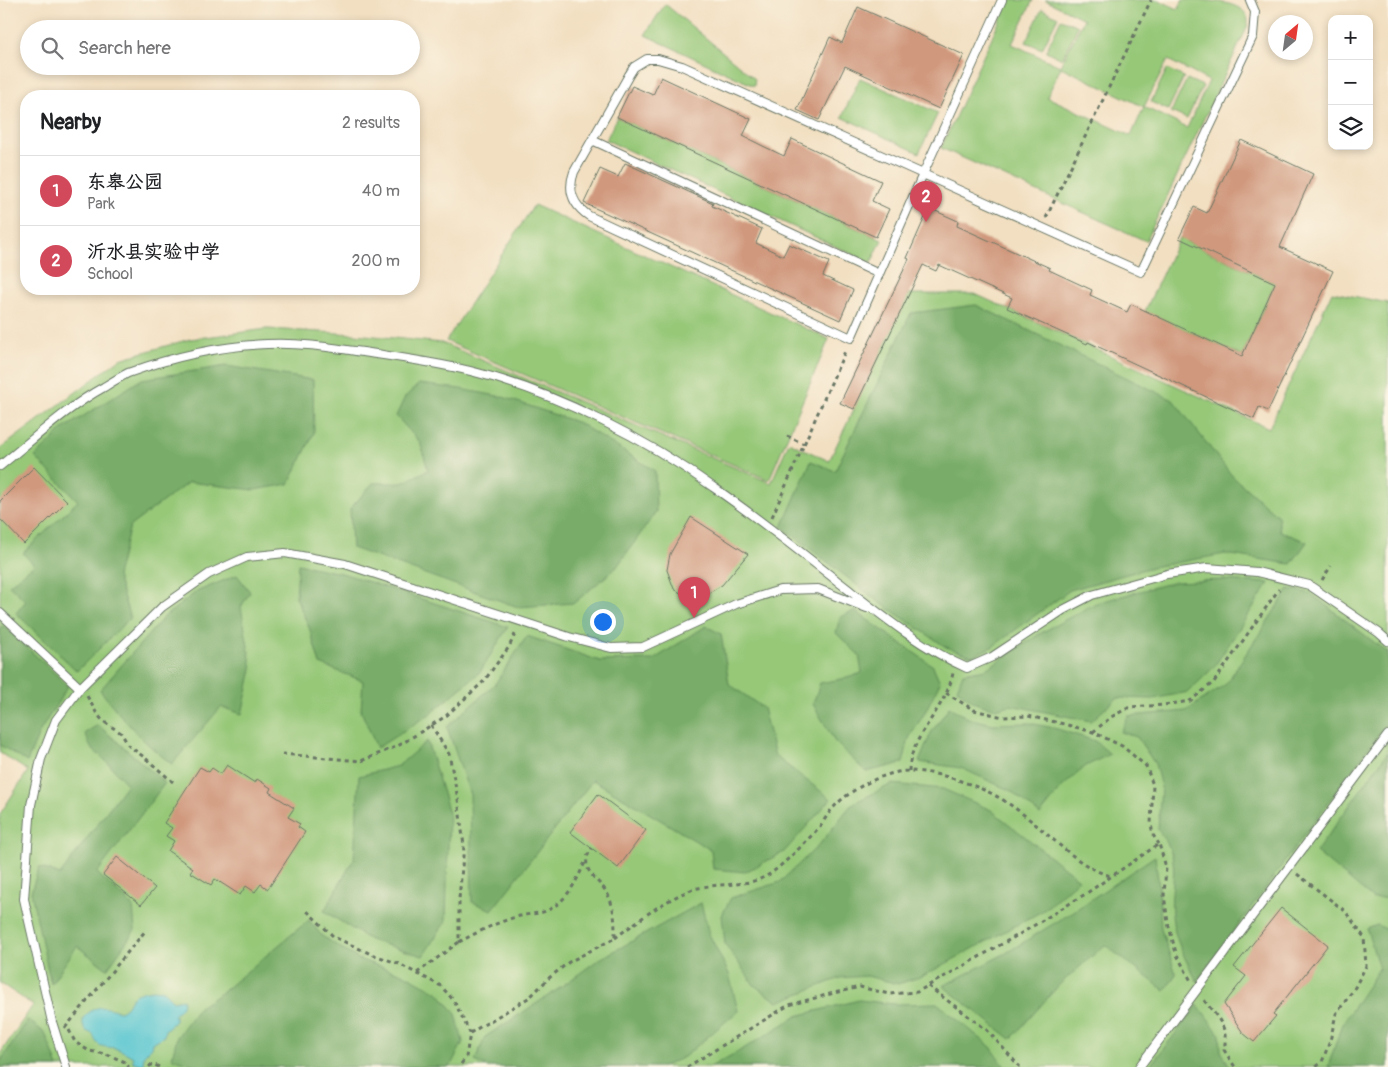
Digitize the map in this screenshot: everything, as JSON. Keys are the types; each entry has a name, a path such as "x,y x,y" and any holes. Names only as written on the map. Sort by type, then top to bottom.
{"lane":[{"path":"1002,0 923,174 851,337 589,216 580,210 574,201 570,182 634,67 647,59 658,59 682,66 923,174 1042,228 1141,272 1253,36 1255,12 1250,0"},
{"path":"592,140 879,274"},
{"path":"0,466 82,399 125,374 165,361 225,348 269,344 329,347 406,358 477,372 538,392 607,424 658,452 711,485 891,623 941,656 967,668 992,657 1063,610 1092,595 1167,574 1208,568 1257,572 1309,585 1388,641"},
{"path":"66,1067 57,1038 24,899 31,805 41,759 56,720 80,688 162,607 209,574 247,557 285,553 344,564 520,621 611,648 643,647 736,604 780,590 818,589 876,611"},
{"path":"0,614 80,688"},
{"path":"1139,1067 1388,735"}],"path":[{"path":"1042,228 1151,0"},
{"path":"768,527 851,337"},
{"path":"787,436 804,444"},
{"path":"1093,732 1111,717 1130,707 1190,701 1214,682 1287,579"},
{"path":"282,754 360,761 398,746 446,716 484,681 509,647 520,621"},
{"path":"909,771 909,758 918,740 942,703 952,678 955,662"},
{"path":"80,688 103,721 120,733 129,746 173,782"},
{"path":"946,693 974,710 1003,717 1028,716 1093,732 1122,746 1146,766 1154,786 1151,824 1153,836 1159,844 1166,867 1164,894 1168,923 1176,953 1196,990 1223,1026 1226,1037 1224,1050 1235,1067"},
{"path":"431,725 449,754 458,799 464,846 459,899 459,942"},
{"path":"470,1033 530,997 569,962 614,938 665,904 690,890 712,885 744,884 768,874 797,850 820,826 834,806 853,790 878,778 909,771 944,775 985,790 1012,805 1082,863 1097,873 1111,876"},
{"path":"687,1067 789,1006 834,992 860,987 889,994 917,992 1025,931 1159,844"},
{"path":"417,973 459,942 482,930 519,916 546,911 560,902 575,884 592,848"},
{"path":"586,859 588,869 609,896 615,916 614,938"},
{"path":"1289,867 1345,911 1364,937 1366,966 1354,989 1336,1014 1330,1041 1322,1062 1316,1067"},
{"path":"306,911 334,937 417,973 441,986 454,1001 470,1033 466,1057 461,1066"},
{"path":"57,1038 146,930"},
{"path":"928,986 987,1030 1020,1067"},
{"path":"67,1026 75,1042 89,1051 106,1054 123,1061 129,1067"},
{"path":"149,1067 152,1064 159,1067"}],"green space":[{"path":"1009,0 1033,0 1012,44 1060,66 1084,19 1045,0 1159,0 1178,9 1183,0 1205,0 1229,4 1239,8 1245,14 1248,21 1245,32 1146,241 941,148","holes":["1168,60 1209,81 1187,128 1144,107","1061,67 1144,107 1131,136 1047,97"]},
{"path":"665,4 755,79 754,86 645,35"},
{"path":"1042,9 1058,17 1042,49 1026,42"},
{"path":"1061,19 1078,26 1062,59 1046,51"},
{"path":"1167,69 1184,77 1168,110 1151,102"},
{"path":"860,78 938,113 919,153 842,117"},
{"path":"1187,79 1203,86 1187,119 1171,112"},
{"path":"617,117 882,240 871,263 606,140"},
{"path":"534,205 829,339 769,480 446,341"},
{"path":"1179,238 1275,283 1242,356 1145,311"},
{"path":"1332,292 1388,303 1388,1067 0,1067 0,1054 33,1005 0,983 0,814 28,771 0,753 0,449 120,359 190,339 267,329 355,334 442,343 771,483 789,442 829,461 909,294 975,294 1269,428"},
{"path":"976,305 1173,400 1233,477 1278,516 1280,531 1307,542 1291,564 1225,554 1152,567 1070,590 992,647 972,656 946,647 879,602 782,527 811,461 835,471 911,313"},
{"path":"227,366 313,380 314,433 289,484 254,490 189,482 130,526 117,576 130,618 77,671 16,613 26,601 9,585 34,565 23,553 78,501 35,457 63,429 142,379"},
{"path":"419,384 503,397 579,423 655,471 656,512 616,568 574,603 518,607 352,548 350,509 373,483 402,483 428,470 420,442 396,416 405,397"},
{"path":"298,564 345,574 508,627 480,672 430,714 377,748 361,711 363,681 320,664 310,630 296,597"},
{"path":"237,575 250,592 241,607 252,669 242,714 221,707 172,764 133,730 100,690 164,617 196,592"},
{"path":"1223,580 1269,583 1214,667 1188,692 1153,699 1117,698 1091,721 1010,705 996,709 975,703 957,689 963,673 986,669 1041,633 1096,603 1174,582"},
{"path":"1289,589 1310,593 1388,653 1388,721 1197,981 1181,950 1173,924 1173,861 1171,851 1158,830 1161,787 1155,764 1137,737 1121,732 1128,716 1186,711 1226,684"},
{"path":"855,611 933,666 940,682 909,738 903,763 866,772 835,742 813,704 820,683 862,673 859,655 836,633 840,617"},
{"path":"4,626 68,686 40,731 27,762 0,745 0,628"},
{"path":"706,626 721,634 729,684 763,708 775,756 831,799 784,852 745,872 713,869 711,850 593,780 492,910 472,902 470,795 447,727 495,684 527,636 600,661 653,660"},
{"path":"949,707 968,718 993,724 1029,723 1054,728 1095,741 1110,754 1086,766 1063,786 1040,815 1011,791 961,768 919,762 931,733"},
{"path":"98,725 165,783 97,873 133,906 135,930 107,969 77,946 51,984 31,892 39,867 60,875 127,784 91,748 85,733"},
{"path":"427,741 449,813 446,921 423,956 370,940 324,911 354,859 359,776 398,766"},
{"path":"1388,752 1388,898 1373,899 1316,852"},
{"path":"892,784 943,789 991,810 1079,879 1044,910 923,976 898,984 867,976 840,978 778,1002 754,985 725,944 722,915 731,898 780,882 819,845 852,804"},
{"path":"1155,856 1161,929 1176,974 1165,991 1105,945 1060,984 1011,1039 943,986 1006,953 1071,913"},
{"path":"701,903 709,934 729,974 738,1011 684,1057 662,1067 487,1067 475,1061 485,1037 554,992 598,960"},
{"path":"309,920 322,936 358,959 406,975 439,993 456,1014 463,1042 450,1067 201,1067 172,1058 177,1037 198,1008 221,993"},
{"path":"1377,925 1388,930 1388,1067 1328,1067 1342,1024 1379,969 1367,929"},
{"path":"859,1000 894,1004 937,1003 991,1047 1005,1067 710,1067 797,1016"},
{"path":"1198,1005 1220,1035 1221,1051 1230,1067 1149,1067"},
{"path":"28,1020 45,1033 58,1067 0,1067 0,1062"}],"water":[{"path":"154,990 163,991 173,1001 183,999 183,1004 175,1013 175,1021 165,1030 164,1036 153,1042 152,1047 144,1055 143,1065 133,1062 133,1057 124,1052 100,1046 93,1034 86,1031 83,1025 83,1018 93,1010 100,1007 120,1011 126,1007 135,995"}],"building":[{"path":"858,7 964,55 939,109 845,66 819,120 797,110 830,37 842,43"},
{"path":"661,77 751,119 743,136 784,156 792,139 881,181 872,201 889,209 876,237 617,117 632,86 653,95"},
{"path":"1241,140 1313,174 1280,247 1333,271 1268,411 1259,407 1254,419 1088,342 1087,344 1007,308 1012,298 939,265 936,271 923,265 854,409 840,403 909,259 907,258 929,208 958,221 957,226 1050,268 1049,270 1092,290 1090,295 1127,312 1131,304 1242,356 1275,283 1179,238 1194,207 1207,213"},
{"path":"625,163 713,203 712,206 762,229 756,243 783,256 789,244 829,262 823,276 853,290 840,320 584,203 600,169 618,177"},
{"path":"34,467 67,501 24,544 0,519 0,501"},
{"path":"691,517 748,554 722,585 704,596 689,598 674,589 667,570 670,554"},
{"path":"227,765 255,783 257,779 271,788 269,792 294,808 288,817 300,824 298,827 305,832 268,889 261,884 255,892 246,886 240,895 215,879 211,885 190,872 193,868 168,851 174,841 166,836 172,828 164,823 200,767 209,772 212,768 221,774"},
{"path":"598,794 646,830 618,868 570,832"},
{"path":"117,857 155,888 141,905 103,875"},
{"path":"1281,908 1328,945 1273,1014 1276,1016 1254,1042 1243,1033 1224,1004 1246,976 1234,967"}],"place":[{"name":"沂水县实验中学","path":"926,222"},
{"name":"东皋公园","path":"694,618"}]}
